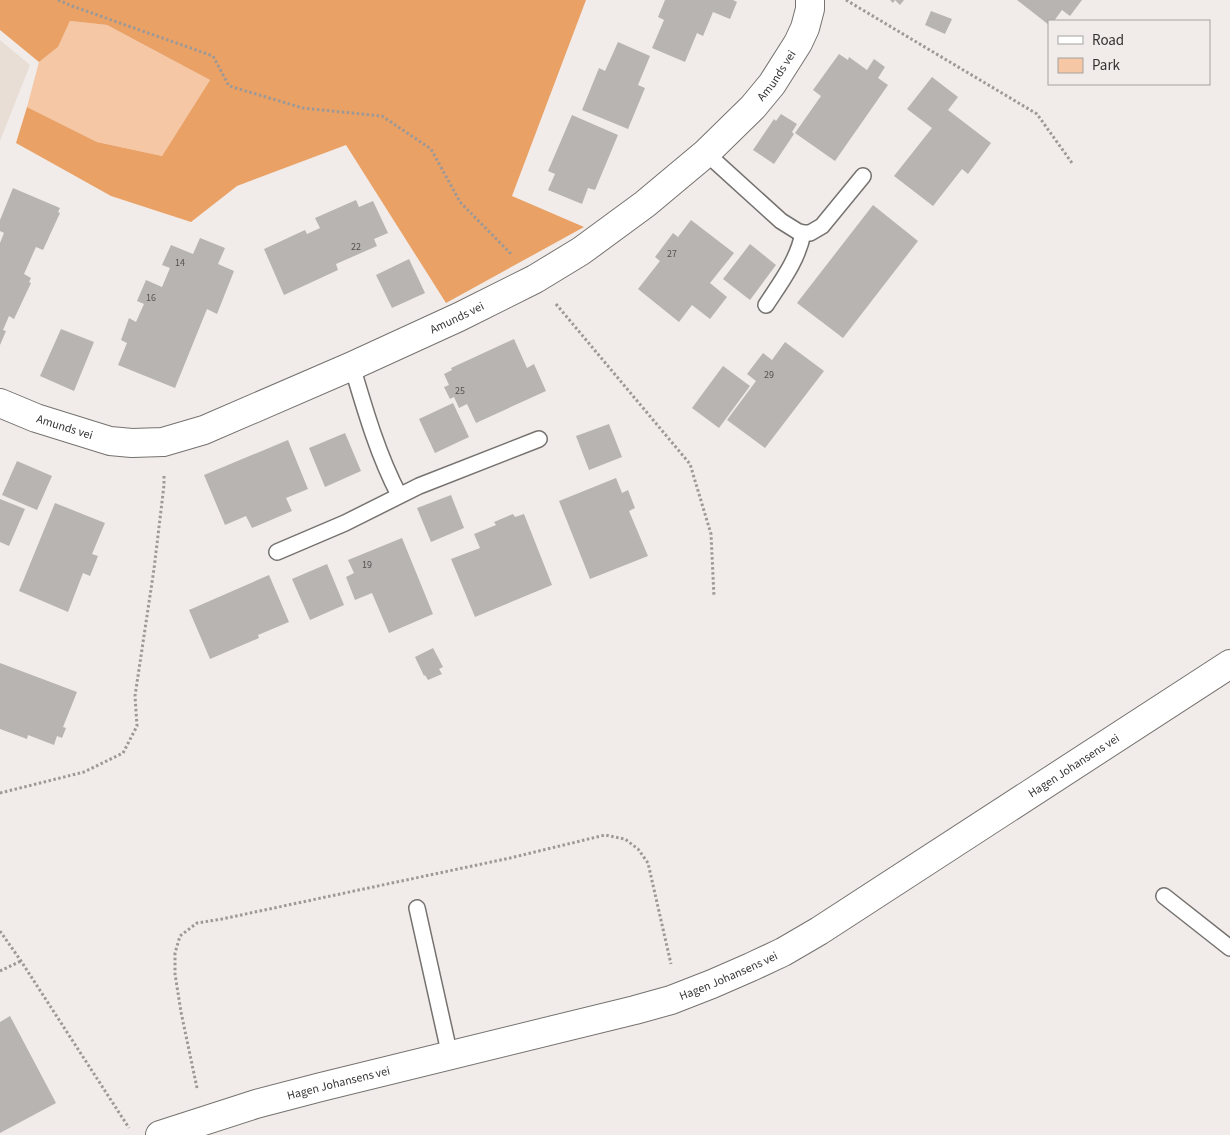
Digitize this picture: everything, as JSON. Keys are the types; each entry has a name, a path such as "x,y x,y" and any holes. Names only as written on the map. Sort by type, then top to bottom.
{"street":[{"name":"Amunds vei","path":"0,403 36,418 110,441 132,444 163,442 204,430 459,317 535,278 581,251 645,204 706,153 753,107 772,84 798,43 805,28 810,0"},
{"name":"Hagen Johansens vei","path":"160,1135 256,1104 590,1022 671,1000 712,984 783,952 819,931 1230,664"}],"lane":[{"path":"706,153 781,221 803,233 810,233 822,226 863,176"},
{"path":"766,305 792,266 802,241 803,233"},
{"path":"352,366 365,410 399,496"},
{"path":"277,552 345,523 419,486 539,439"},
{"path":"1164,896 1230,948"},
{"path":"417,908 450,1056"}],"path":[{"path":"58,0 213,56 229,86 303,108 382,116 431,149 460,202 535,278 690,464 710,534 714,597"},
{"path":"846,0 1037,114 1072,163"},
{"path":"0,793 84,772 123,753 137,726 135,696 154,569 164,485 163,442"},
{"path":"0,931 133,1135"},
{"path":"0,971 21,961"}],"shaded area":[{"path":"0,0 586,0 512,196 584,227 446,303 346,145 237,186 191,222 111,196 16,143 27,107 97,142 162,156 210,80 107,25 70,21 58,47 39,62 0,30"},
{"path":"0,40 30,65 0,141"}],"green space":[{"path":"70,21 107,25 210,80 162,156 97,142 27,107 39,62 58,47"}],"building":[{"path":"665,0 733,0 737,2 730,19 713,12 703,36 697,33 685,62 652,48 664,20 658,17"},
{"path":"895,0 904,0 900,5"},
{"path":"1017,0 1082,0 1070,16 1062,10 1055,20 1048,20 1048,24"},
{"path":"931,11 952,19 945,34 925,25"},
{"path":"618,42 650,56 638,85 645,88 628,129 582,110 599,68 605,71"},
{"path":"839,54 848,60 849,57 867,70 874,59 885,67 878,78 888,85 835,161 795,133 821,96 813,90"},
{"path":"932,77 958,97 948,110 991,143 968,174 962,169 933,206 894,176 932,128 907,109"},
{"path":"781,114 797,124 792,132 794,134 774,164 753,150 774,119 776,121"},
{"path":"572,115 618,135 595,190 588,188 582,204 548,190 555,174 548,171"},
{"path":"13,188 60,208 58,212 60,213 43,250 36,247 24,274 31,278 29,282 31,283 14,319 9,316 3,330 6,331 0,345 0,243 4,233 0,231 0,220"},
{"path":"356,200 359,207 373,201 388,233 374,239 377,246 336,264 338,270 284,295 264,249 305,230 307,234 320,228 315,218"},
{"path":"873,205 918,241 843,338 797,303"},
{"path":"691,220 734,253 710,283 727,297 710,319 692,305 679,322 638,289 660,261 655,257 673,233 678,237"},
{"path":"200,238 225,248 218,264 234,271 217,314 207,309 175,388 118,365 127,343 121,340 129,318 136,322 144,304 137,301 146,280 162,287 170,268 162,265 171,245 193,254"},
{"path":"750,244 776,265 750,300 723,279"},
{"path":"409,259 425,293 392,308 376,275"},
{"path":"61,329 94,342 74,391 40,376"},
{"path":"514,339 527,368 534,364 546,391 476,423 467,404 459,408 454,397 450,399 444,387 449,385 444,374 452,370 451,368"},
{"path":"785,342 824,371 765,448 727,420 756,381 747,374 763,353 772,360"},
{"path":"723,366 750,386 719,428 692,408"},
{"path":"453,403 469,437 435,453 419,419"},
{"path":"609,424 622,457 589,470 576,436"},
{"path":"345,433 361,471 325,487 309,448"},
{"path":"288,440 308,489 286,498 292,511 252,528 246,516 225,525 204,475"},
{"path":"17,461 52,476 37,510 2,495"},
{"path":"616,478 622,493 628,490 635,508 629,511 648,556 590,579 559,501"},
{"path":"451,495 464,528 431,542 417,508"},
{"path":"0,499 25,509 9,546 0,542"},
{"path":"55,503 105,523 92,554 98,556 90,576 83,573 68,612 19,591"},
{"path":"513,514 515,517 524,514 552,585 475,617 451,559 480,548 474,534 496,525 494,522"},
{"path":"402,538 433,614 389,633 372,593 355,600 346,577 354,573 348,560"},
{"path":"327,564 344,605 310,620 292,579"},
{"path":"269,575 289,622 258,635 259,638 210,659 189,610"},
{"path":"433,648 443,667 439,669 442,674 428,680 424,676 415,657"},
{"path":"0,663 77,692 63,727 66,728 62,738 57,736 54,745 28,735 27,739 0,729"},
{"path":"10,1016 56,1103 0,1133 0,1022"}]}
